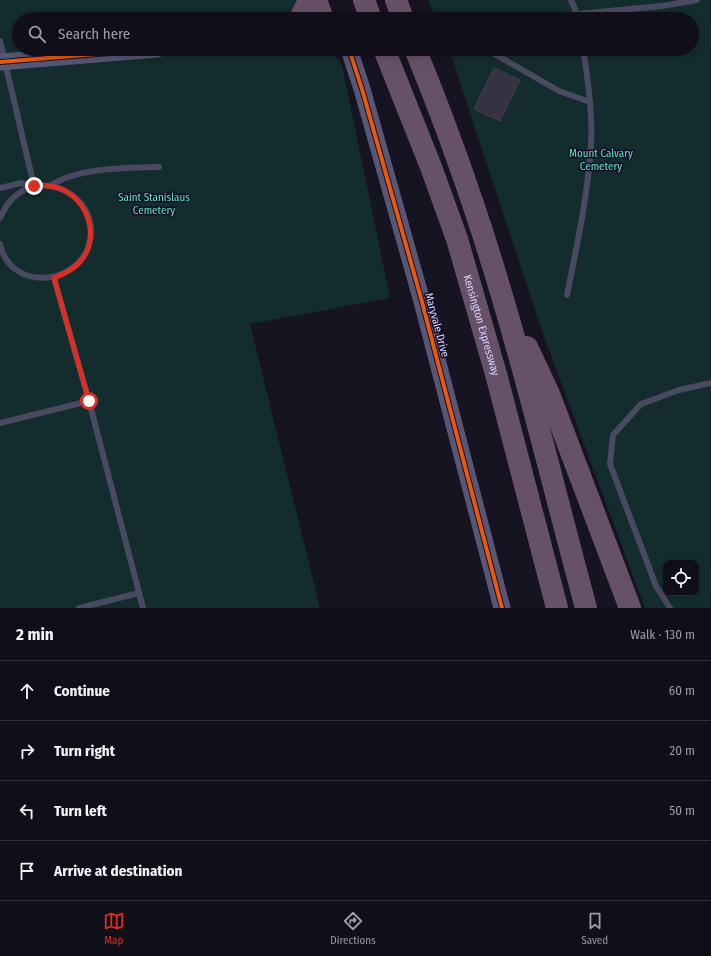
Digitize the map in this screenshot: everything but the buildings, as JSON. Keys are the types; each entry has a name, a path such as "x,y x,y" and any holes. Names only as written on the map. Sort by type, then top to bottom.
{"highway":[{"path":"304,12 310,0"},
{"path":"316,0 320,12"},
{"path":"364,0 368,12"},
{"path":"396,0 400,12"},
{"name":"Kensington Expressway","path":"387,56 431,167 457,239 496,374 556,608"},
{"path":"418,56 453,147 499,286 586,608"},
{"path":"499,286 548,394 630,608"}],"street":[{"path":"2,61 67,56"},
{"name":"Maryvale Drive","path":"351,56 421,298 502,608"}],"lane":[{"path":"571,0 576,12"},
{"path":"613,12 697,0"},
{"path":"0,41 2,61 34,186"},
{"path":"498,56 559,92 590,102"},
{"path":"567,295 582,219 592,142 590,102 584,56"},
{"path":"50,186 58,180 102,169 159,167"},
{"path":"0,188 21,182 34,186 50,186 66,191 79,200 87,214 91,230 89,246 81,261 69,272 54,278 38,278 22,273 10,263 1,250 0,244"},
{"path":"0,218 7,204 19,193 34,186"},
{"path":"54,278 89,401 143,608"},
{"path":"670,608 656,586 610,464 614,435 641,404 679,390 711,382"},
{"path":"0,423 89,401"},
{"path":"79,608 139,593"}],"green space":[{"name":"Saint Stanislaus Cemetery","path":"0,0 295,0 303,12 12,12 12,56 335,56 342,65 390,298 250,324 320,608 0,608"},
{"name":"Mount Calvary Cemetery","path":"428,0 711,0 711,608 645,608 542,331 451,56 699,56 699,12 433,12"}],"cycle path":[{"path":"0,62 72,56"},
{"path":"351,56 421,298 502,608"}],"route":[{"path":"34,186 50,186 66,191 79,200 87,214 91,230 89,246 81,261 69,272 54,278 89,401"}]}
